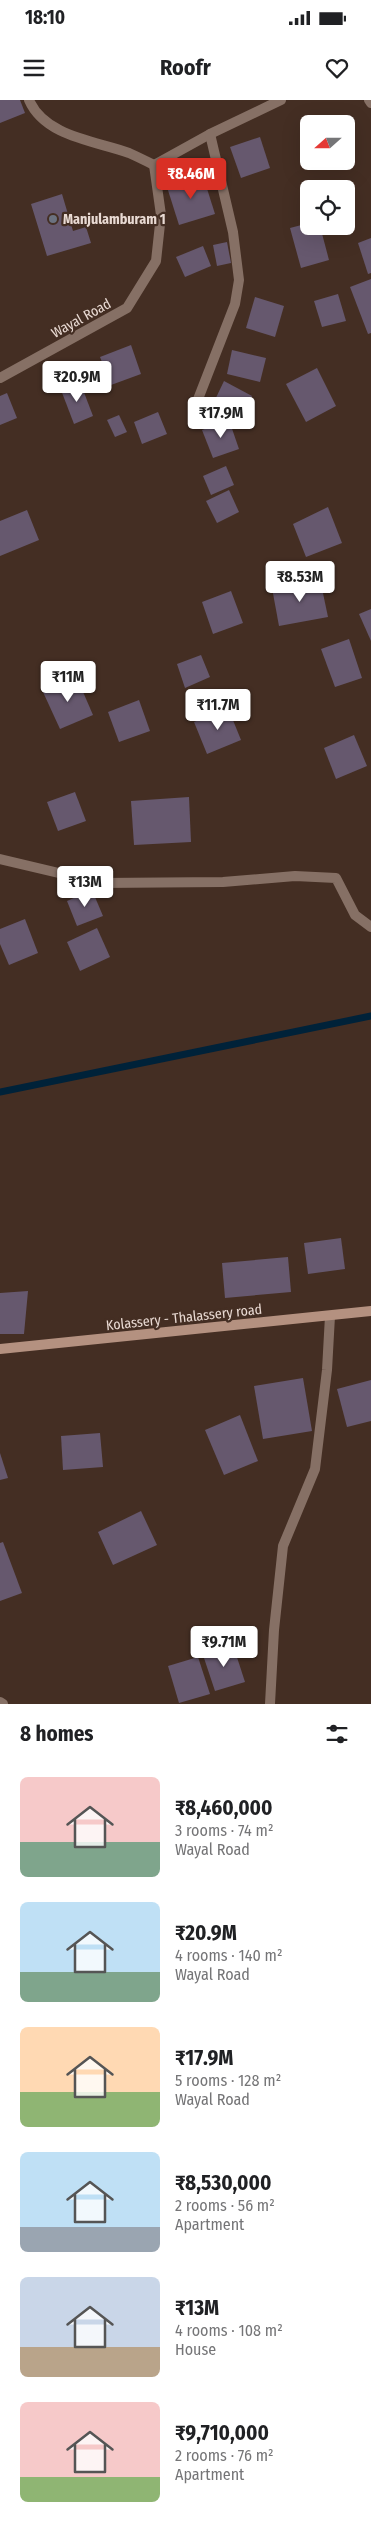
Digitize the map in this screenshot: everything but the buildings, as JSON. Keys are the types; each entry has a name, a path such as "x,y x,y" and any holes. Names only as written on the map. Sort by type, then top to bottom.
{"main road":[{"name":"Kolassery - Thalassery road","path":"0,1349 371,1311"}],"street":[{"path":"30,100 33,108 52,126 96,145 129,153 154,165 210,134 281,100"},
{"path":"193,412 236,304 239,280 232,232 210,134"},
{"name":"Wayal Road","path":"0,378 127,308 156,261 161,215 154,165"},
{"path":"0,859 101,883 223,882 295,876 336,878 355,915 371,927"},
{"path":"270,1704 274,1630 283,1546 315,1469 327,1370 330,1316"}],"waterway":[{"path":"0,1092 371,1016"}],"place":[{"name":"Manjulamburam 1","path":"53,219"}]}
